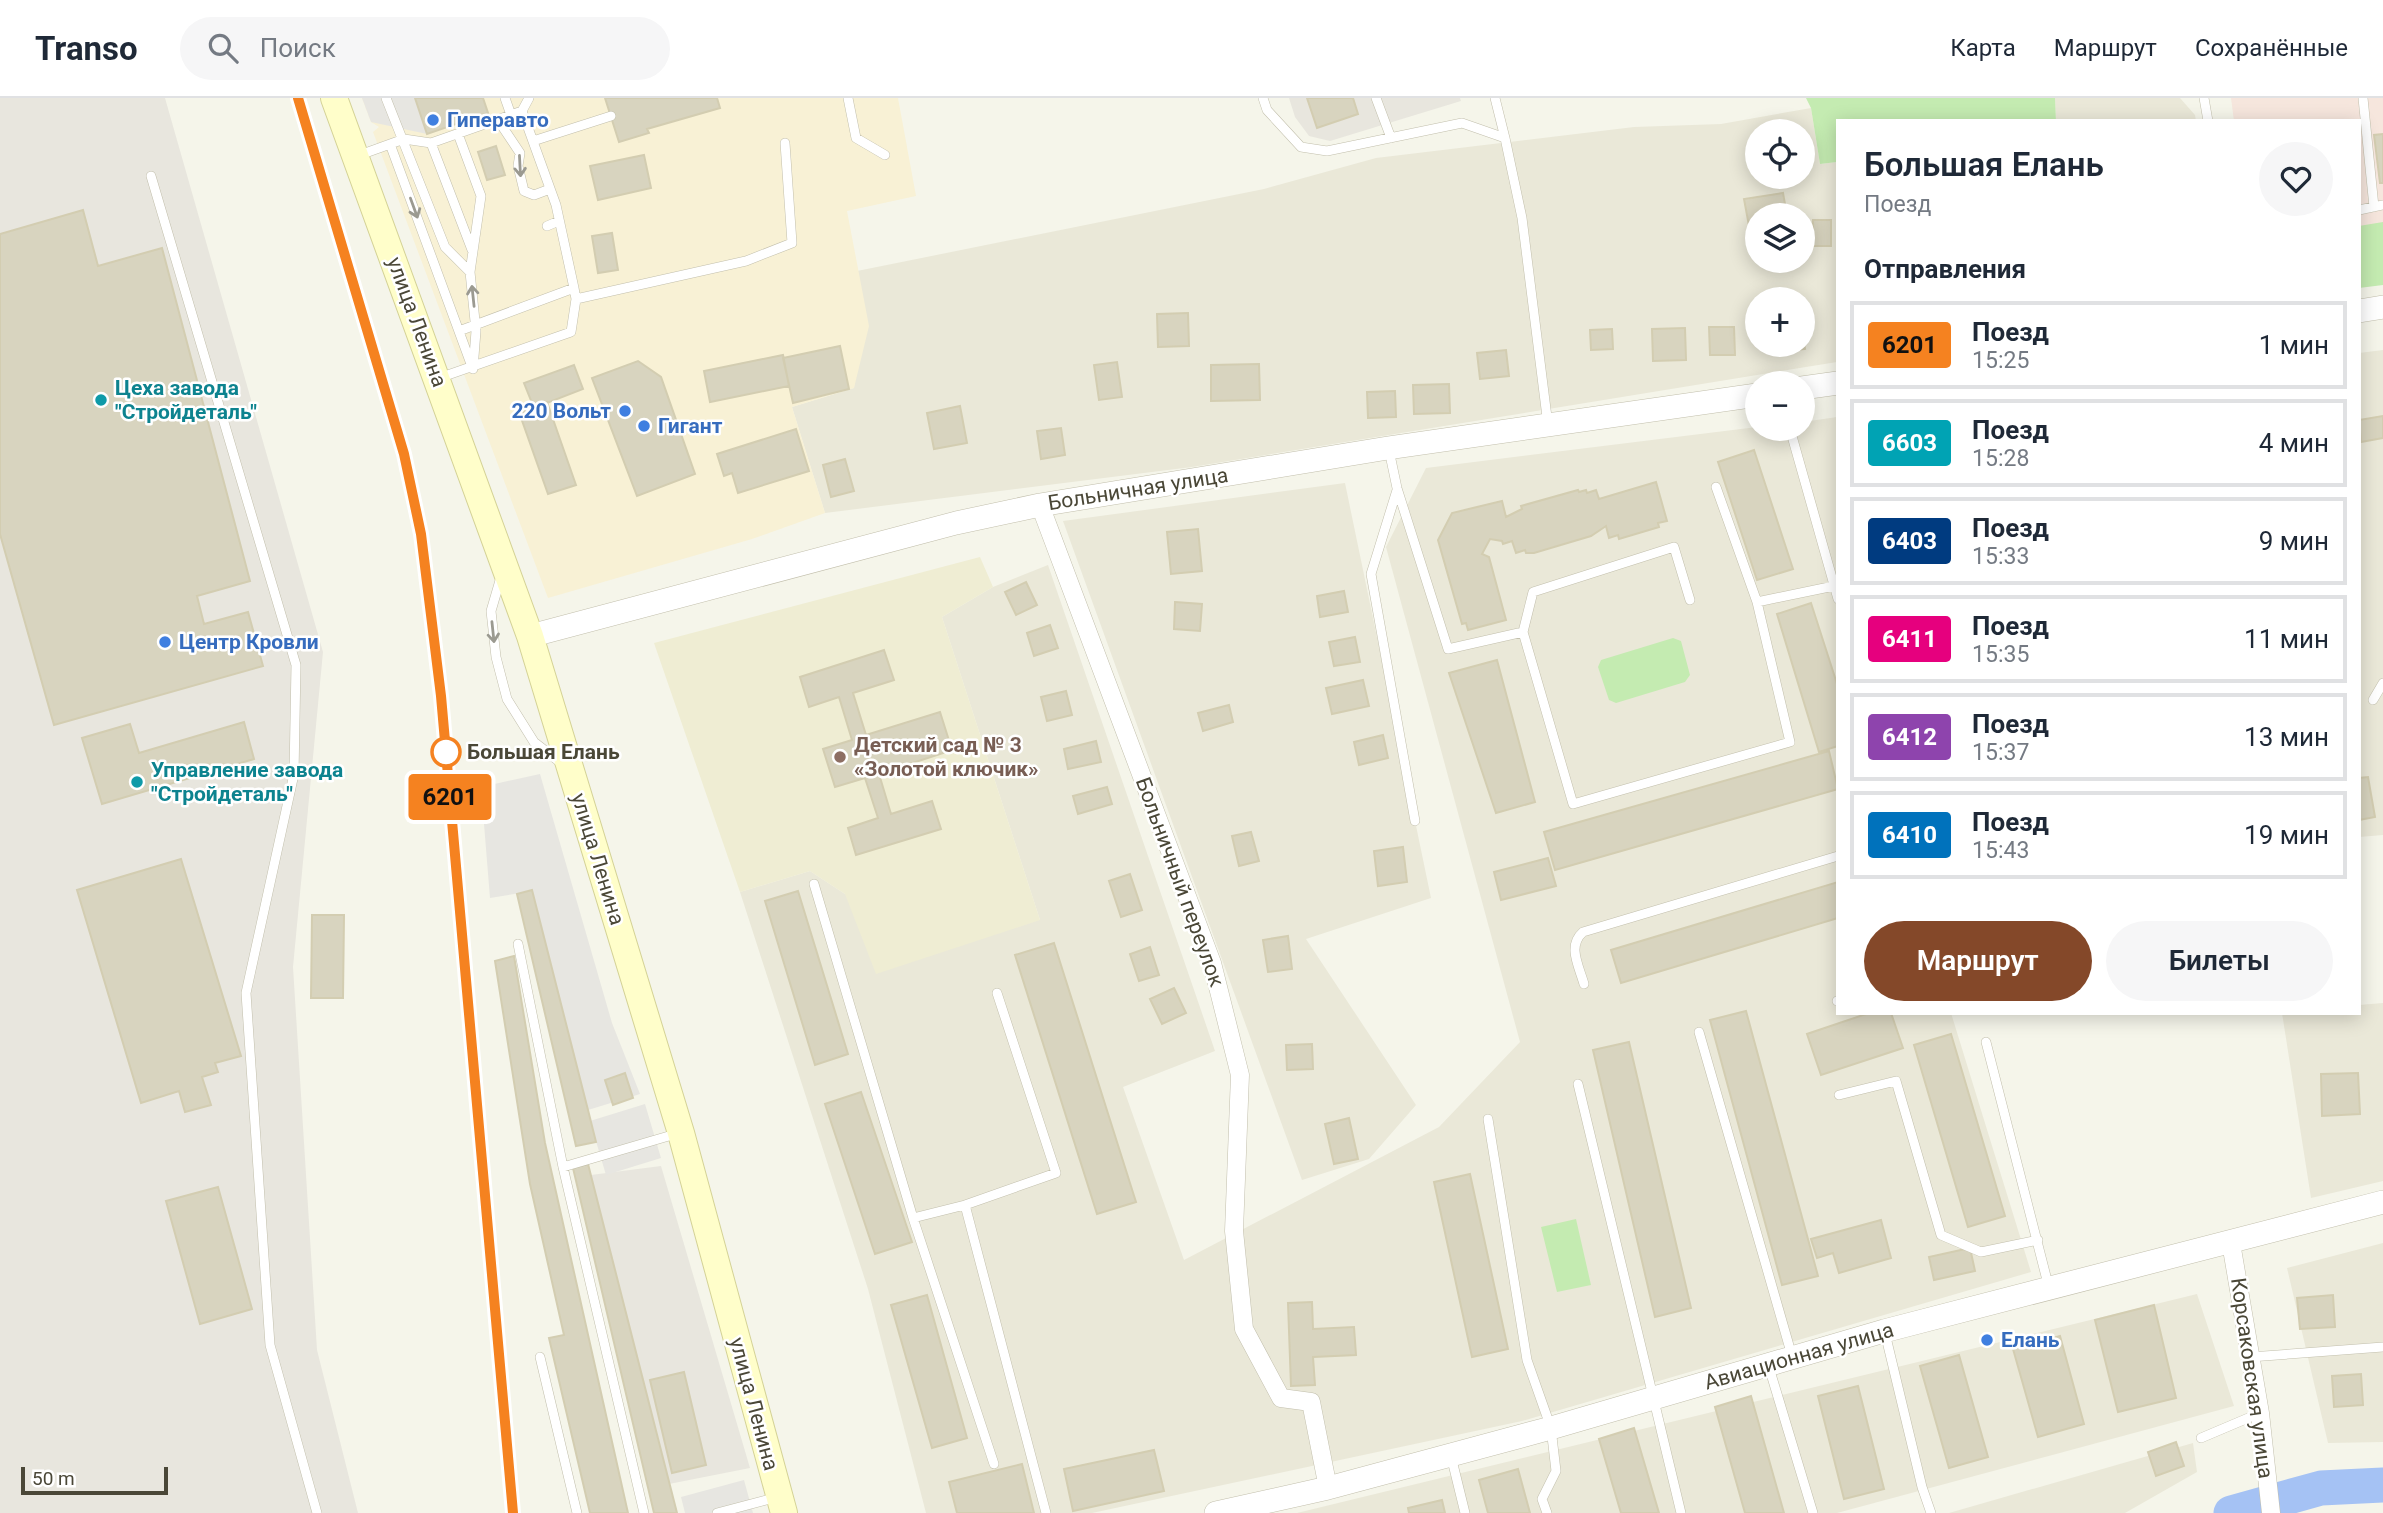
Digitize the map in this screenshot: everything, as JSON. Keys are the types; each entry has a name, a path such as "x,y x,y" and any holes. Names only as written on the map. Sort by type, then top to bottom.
{"main road":[{"name":"улица Ленина","path":"334,98 530,636 681,1133 782,1505"}],"street":[{"path":"2361,311 2383,307"},
{"path":"1815,386 1836,383"},
{"name":"Больничная улица","path":"530,636 944,526 1040,505 1388,449 1745,397"},
{"name":"Больничный переулок","path":"1040,505 1212,963 1240,1075 1234,1231 1244,1329 1281,1398 1311,1402 1328,1488"},
{"name":"Авиационная улица","path":"1216,1513 1280,1506 1328,1488 1551,1428 1884,1331 2383,1202"},
{"name":"Корсаковская улица","path":"2231,1242 2264,1438 2270,1513"}],"lane":[{"path":"386,98 445,247 470,272"},
{"path":"505,98 511,115"},
{"path":"355,157 404,139 431,143 458,134 522,111 529,98"},
{"path":"848,98 856,138 884,155"},
{"path":"1263,98 1267,110 1301,147 1327,151 1462,123 1505,138"},
{"path":"1376,98 1391,138"},
{"path":"1495,98 1522,218 1548,427"},
{"path":"2204,98 2208,119"},
{"path":"2363,98 2378,206"},
{"path":"438,379 473,369 571,332 576,299 574,288 550,189 522,111"},
{"path":"533,141 611,116"},
{"path":"498,120 520,153 518,166 524,191 534,195 550,189"},
{"path":"458,134 481,196 470,272 476,325 473,369"},
{"path":"431,143 472,251"},
{"path":"576,299 746,261 792,243 785,143"},
{"path":"390,144 473,369"},
{"path":"151,176 296,665 295,774 246,993 270,1345 317,1513"},
{"path":"547,226 559,221"},
{"path":"459,331 574,288"},
{"path":"1793,441 1836,592"},
{"path":"1388,449 1397,488 1448,649 1523,632"},
{"path":"1690,600 1674,547 1533,592 1523,632 1573,804 1790,743 1757,601 1716,486"},
{"path":"1397,488 1371,574 1415,821"},
{"path":"504,565 491,611 496,657 507,699 534,742 571,771"},
{"path":"1757,601 1834,586"},
{"path":"2373,700 2383,683"},
{"path":"1584,984 1574,950 1575,941 1583,932 1836,857"},
{"path":"814,884 913,1218 994,1464"},
{"path":"518,944 563,1167 644,1513"},
{"path":"913,1218 965,1205 1056,1173 997,993"},
{"path":"1699,1032 1793,1359"},
{"path":"1986,1042 2050,1290"},
{"path":"1839,1096 1896,1081 1941,1235 1981,1252 2038,1240"},
{"path":"1578,1084 1651,1399 1681,1513"},
{"path":"1488,1119 1527,1360 1551,1428 1556,1471 1542,1499 1547,1513"},
{"path":"563,1167 681,1133"},
{"path":"965,1205 1046,1513"},
{"path":"1884,1331 1922,1487 1931,1513"},
{"path":"2250,1357 2383,1347"},
{"path":"540,1357 578,1513"},
{"path":"1768,1364 1813,1513"},
{"path":"2201,1438 2260,1413"},
{"path":"1451,1454 1465,1513"},
{"path":"717,1513 782,1505"}],"shaded area":[{"path":"0,98 165,98 323,652 293,967 317,1350 358,1513 0,1513"},
{"path":"362,98 898,98 916,196 847,211 869,326 854,388 792,407 825,513 752,539 548,598 373,132 379,127 371,122"},
{"path":"362,98 415,98 427,134 371,122"},
{"path":"1289,98 1460,98 1461,101 1330,141 1309,136 1295,117"},
{"path":"2055,98 2180,98 2196,119 2056,119"},
{"path":"2231,98 2383,98 2383,259 2361,263 2361,119 2234,119"},
{"path":"1811,108 1813,119 1749,119"},
{"path":"1745,120 1745,189 1815,189 1815,133 1820,164 1836,162 1836,362 1782,371 1745,371 1745,377 1192,467 825,513 792,407 854,388 861,294 857,271 1264,189 1376,158 1634,127 1721,124"},
{"path":"2383,350 2383,835 2361,837 2361,353"},
{"path":"1836,417 1836,1015 1952,1015 2031,1272 1522,1421 1092,1513 926,1513 868,1289 740,892 810,871 845,894 1040,920 942,617 993,587 1048,565 1215,1051 1123,1087 1184,1260 1439,1127 1520,1042 1386,547 1426,468 1745,428 1745,441 1815,441 1815,420"},
{"path":"1345,483 1431,898 1306,939 1416,1105 1369,1159 1302,1180 1063,521"},
{"name":"Детский сад № 3 «Золотой ключик»","path":"980,557 993,587 942,617 1040,920 876,974 845,894 810,871 740,892 654,643"},
{"path":"540,774 612,1023 640,1094 588,1110 532,891 490,898 481,787"},
{"path":"2383,1003 2383,1181 2311,1198 2282,1015 2361,1015 2361,1005"},
{"path":"645,1104 661,1158 606,1175 590,1121"},
{"path":"661,1166 750,1468 669,1484 591,1175"},
{"path":"2383,1243 2383,1442 2328,1443 2287,1268"},
{"path":"2197,1294 2234,1406 1837,1513 1297,1513"},
{"path":"2193,1443 2197,1472 2125,1513 1949,1513"},
{"path":"744,1480 753,1513 685,1513 681,1497"}],"green space":[{"path":"1806,98 2055,98 2056,119 1836,119 1836,162 1820,164 1815,119"},
{"path":"2383,222 2383,285 2361,288 2361,226"},
{"path":"1673,638 1681,641 1690,675 1685,682 1616,703 1609,700 1598,667 1601,660"},
{"path":"1576,1219 1591,1285 1557,1292 1541,1227"}],"building":[{"path":"415,98 483,98 488,113 427,134"},
{"path":"605,98 717,98 720,108 647,129 649,133 619,142"},
{"path":"1307,98 1353,98 1358,114 1317,128"},
{"path":"2383,134 2383,183 2380,183 2374,135"},
{"path":"496,146 505,175 487,180 478,152"},
{"path":"644,155 651,188 598,200 590,166"},
{"path":"1783,193 1785,203 1745,204 1744,199"},
{"name":"Цеха завода \"Стройдеталь\"","path":"83,210 98,266 162,248 250,581 197,596 204,624 248,612 263,666 54,725 0,534 0,234"},
{"path":"1815,220 1831,220 1831,246 1815,246"},
{"path":"612,233 618,270 598,273 592,236"},
{"path":"1188,313 1189,346 1158,347 1157,314"},
{"path":"1709,327 1734,327 1735,355 1710,355"},
{"path":"1685,328 1686,360 1653,361 1652,329"},
{"path":"1612,329 1613,349 1591,350 1590,330"},
{"path":"840,346 849,389 793,403 783,358"},
{"path":"1506,350 1509,376 1480,379 1477,353"},
{"path":"783,355 789,386 710,402 704,371"},
{"name":"Гигант","path":"638,361 661,377 695,474 637,496 592,378"},
{"path":"1117,362 1122,397 1099,400 1094,365"},
{"path":"1259,364 1260,400 1211,401 1211,365"},
{"path":"574,365 583,389 534,408 524,383"},
{"path":"1449,384 1450,413 1414,414 1413,385"},
{"path":"1395,391 1396,417 1368,418 1367,392"},
{"path":"547,402 576,485 548,494 519,412"},
{"path":"960,406 967,443 934,449 927,413"},
{"path":"2383,416 2383,438 2361,442 2361,420"},
{"path":"1061,428 1065,455 1041,459 1037,431"},
{"path":"796,429 809,471 738,493 732,473 724,476 717,454"},
{"path":"1754,450 1793,569 1757,580 1718,462"},
{"path":"845,459 854,491 831,497 823,465"},
{"path":"1656,482 1667,521 1658,523 1659,527 1619,539 1618,535 1609,538 1606,526 1591,536 1534,553 1526,553 1525,550 1516,553 1512,541 1503,544 1502,541 1490,539 1482,554 1489,557 1506,620 1468,630 1466,623 1462,624 1438,540 1452,513 1502,501 1506,517 1522,509 1521,506 1578,490 1586,490 1587,493 1596,490 1599,499"},
{"path":"1198,529 1202,571 1171,574 1167,532"},
{"path":"1026,582 1037,605 1016,615 1005,592"},
{"path":"1344,591 1348,612 1320,617 1317,596"},
{"path":"1175,602 1202,604 1200,631 1174,629"},
{"path":"1811,603 1836,681 1836,747 1819,752 1777,614"},
{"path":"1050,625 1058,648 1034,656 1027,633"},
{"path":"1355,637 1360,662 1334,666 1329,642"},
{"path":"884,650 894,680 853,693 866,735 940,712 952,750 879,774 891,814 932,801 941,829 856,855 848,828 878,818 865,778 835,787 823,749 852,740 839,697 809,707 800,677"},
{"path":"1497,660 1535,802 1496,813 1449,673"},
{"path":"1363,680 1369,706 1332,714 1326,688"},
{"path":"1066,691 1072,715 1047,721 1041,697"},
{"path":"1229,705 1233,722 1203,731 1198,713"},
{"name":"Управление завода \"Стройдеталь\"","path":"244,722 254,759 102,804 82,738 130,724 139,753"},
{"path":"1383,735 1388,758 1359,765 1354,742"},
{"path":"1096,741 1101,762 1068,769 1064,749"},
{"path":"1829,751 1836,781 1836,790 1555,870 1544,832"},
{"path":"2368,777 2375,817 2361,820 2361,778"},
{"path":"1107,787 1112,804 1078,814 1073,796"},
{"path":"1251,832 1259,861 1239,866 1232,836"},
{"path":"1403,847 1407,882 1378,886 1374,851"},
{"path":"1548,858 1556,886 1501,900 1494,872"},
{"path":"181,859 241,1056 215,1063 218,1072 202,1077 211,1105 185,1112 179,1091 141,1103 77,890"},
{"path":"1130,874 1142,910 1121,917 1109,881"},
{"path":"1836,883 1836,919 1621,983 1611,950"},
{"path":"532,890 596,1142 576,1146 517,894"},
{"path":"798,891 848,1054 815,1065 765,901"},
{"path":"312,915 344,915 343,998 311,998"},
{"path":"1288,936 1292,969 1268,972 1263,940"},
{"path":"1054,943 1136,1202 1097,1214 1015,955"},
{"path":"1150,947 1159,975 1139,981 1130,954"},
{"path":"514,956 545,1143 628,1513 590,1513 549,1338 564,1335 530,1184 495,961"},
{"path":"1174,988 1186,1013 1162,1024 1150,999"},
{"path":"1746,1011 1818,1276 1782,1285 1710,1020"},
{"path":"1863,1015 1892,1015 1903,1048 1821,1075 1807,1034"},
{"path":"1951,1034 2005,1216 1968,1227 1914,1045"},
{"path":"1629,1042 1691,1308 1655,1317 1593,1050"},
{"path":"1312,1044 1313,1069 1287,1070 1286,1045"},
{"path":"625,1073 633,1098 613,1105 605,1080"},
{"path":"2358,1073 2360,1114 2322,1116 2321,1074"},
{"path":"861,1092 912,1242 875,1254 825,1104"},
{"path":"1349,1118 1358,1159 1334,1164 1325,1124"},
{"path":"588,1164 677,1513 654,1513 573,1168"},
{"path":"1470,1174 1508,1349 1472,1357 1434,1182"},
{"path":"218,1187 252,1309 200,1324 166,1201"},
{"path":"1881,1220 1891,1258 1839,1273 1833,1253 1817,1258 1811,1239"},
{"path":"1970,1248 1975,1271 1934,1280 1929,1257"},
{"path":"927,1295 967,1438 932,1448 891,1305"},
{"path":"2333,1295 2335,1327 2300,1329 2297,1298"},
{"path":"1312,1302 1313,1329 1354,1327 1356,1355 1313,1357 1315,1385 1291,1386 1288,1303"},
{"path":"2154,1305 2176,1398 2118,1412 2095,1320"},
{"path":"2060,1336 2084,1424 2038,1437 2013,1349"},
{"path":"1959,1355 1988,1457 1949,1468 1920,1366"},
{"path":"684,1372 706,1465 672,1473 650,1380"},
{"path":"2361,1374 2363,1405 2334,1407 2332,1376"},
{"path":"1858,1386 1884,1489 1844,1499 1818,1396"},
{"path":"1751,1396 1784,1513 1745,1513 1715,1407"},
{"path":"1634,1428 1659,1513 1621,1513 1599,1439"},
{"path":"2176,1442 2184,1466 2156,1476 2148,1452"},
{"path":"1154,1450 1164,1491 1073,1511 1064,1469"},
{"path":"1022,1464 1034,1513 957,1513 949,1482"},
{"path":"1518,1469 1530,1513 1488,1513 1479,1480"},
{"path":"1442,1500 1445,1513 1409,1513 1408,1508"}],"waterway":[{"path":"2231,1513 2321,1488 2383,1485"}],"railway":[{"path":"298,98 404,454 421,534 441,696 513,1513"}],"train":[{"name":"6201","path":"298,98 404,454 421,534 441,696 513,1513"}],"place":[{"name":"Гиперавто","path":"433,120"},
{"name":"Цеха завода \"Стройдеталь\"","path":"101,400"},
{"name":"220 Вольт","path":"625,411"},
{"name":"Гигант","path":"644,426"},
{"name":"Центр Кровли","path":"165,642"},
{"name":"Большая Елань","path":"446,752"},
{"name":"Детский сад № 3 «Золотой ключик»","path":"840,757"},
{"name":"Управление завода \"Стройдеталь\"","path":"137,782"},
{"name":"Елань","path":"1987,1340"}]}
